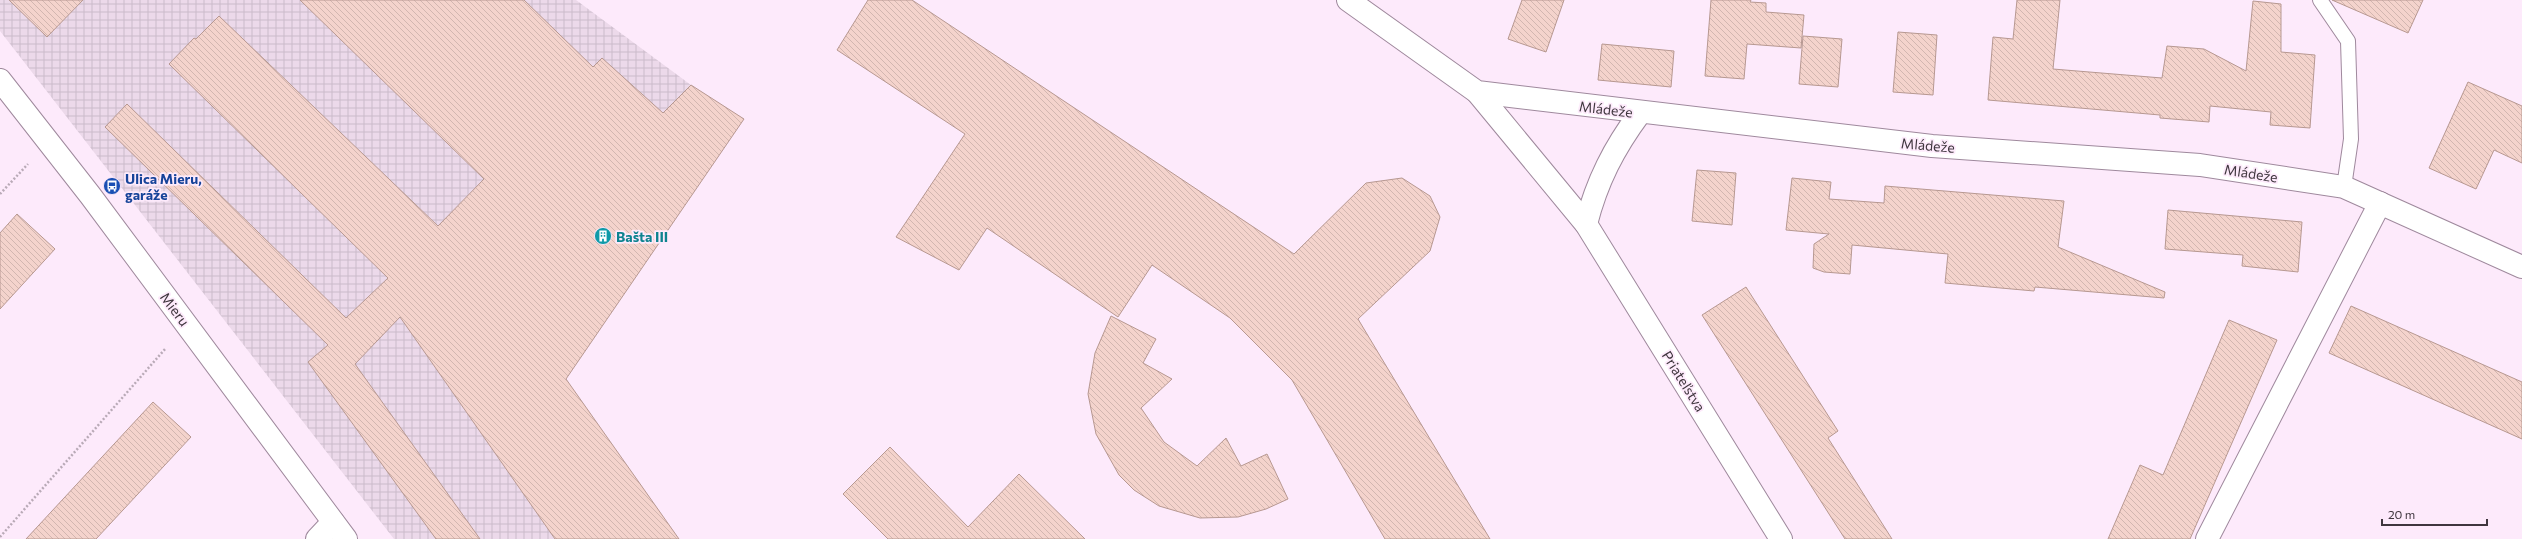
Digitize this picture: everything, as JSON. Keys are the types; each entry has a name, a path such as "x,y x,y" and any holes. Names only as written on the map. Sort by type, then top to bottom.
{"street":[{"name":"Mládeže","path":"1348,0 1477,92 1640,113 1932,146 2200,165 2344,187 2522,267"},
{"name":"Mieru","path":"0,80 187,325 346,539"},
{"name":"Priateľstva","path":"1477,92 1586,224 1781,539"},
{"path":"1586,224 1594,193 1606,165 1621,138 1640,113"},
{"path":"2207,539 2380,203"},
{"path":"317,539 333,522"}],"lane":[{"path":"2320,0 2348,41 2351,139 2344,187"}],"path":[{"path":"0,194 48,141"},
{"path":"0,537 187,325"}],"shaded area":[{"path":"0,0 576,0 691,85 425,353 555,539 394,539 0,31"}],"building":[{"path":"9,0 83,0 47,37"},
{"path":"300,0 524,0 593,67 602,58 663,113 691,85 744,119 566,379 679,539 555,539 400,317 355,364 480,539 436,539 308,362 328,345 105,127 127,104 346,318 388,278 169,64 194,38 196,39 219,16 438,226 484,179"},
{"path":"868,0 912,0 1294,254 1366,183 1402,178 1430,196 1440,217 1430,251 1358,319 1490,539 1385,539 1292,380 1230,318 1152,265 1118,317 987,228 959,270 896,237 965,134 837,50"},
{"path":"1522,0 1564,0 1546,52 1508,39"},
{"path":"1711,0 1751,0 1750,2 1766,3 1766,12 1804,15 1801,48 1747,44 1744,79 1705,76"},
{"path":"2017,0 2060,0 2053,69 2162,78 2167,46 2204,49 2246,71 2253,1 2281,4 2281,52 2315,55 2310,128 2270,125 2271,112 2210,106 2209,122 2160,118 2160,115 1988,100 1993,37 2013,39"},
{"path":"2332,0 2423,0 2408,33"},
{"path":"1898,32 1937,35 1933,95 1893,92"},
{"path":"1803,36 1842,39 1838,87 1799,84"},
{"path":"1602,44 1674,51 1671,87 1598,80"},
{"path":"2468,82 2522,106 2522,163 2494,150 2476,189 2429,168"},
{"path":"1697,170 1736,173 1732,225 1692,221"},
{"path":"1792,178 1831,182 1829,199 1884,203 1885,186 2064,201 2058,247 2165,292 2164,298 2035,287 2034,291 1945,283 1948,254 1852,245 1850,274 1824,272 1813,268 1814,244 1829,234 1786,230"},
{"path":"2168,210 2302,222 2298,272 2242,266 2243,255 2165,249"},
{"path":"17,214 55,249 0,309 0,233"},
{"path":"1746,287 1838,431 1828,438 1892,539 1845,539 1702,315"},
{"path":"2351,306 2522,382 2522,439 2329,353"},
{"path":"1111,316 1156,339 1143,363 1172,379 1141,408 1164,442 1197,466 1226,438 1241,466 1267,454 1288,499 1266,509 1238,517 1200,518 1159,506 1134,490 1119,475 1096,434 1088,394 1095,353"},
{"path":"2229,320 2277,340 2190,539 2108,539 2140,465 2163,475"},
{"path":"153,402 191,437 96,539 26,539"},
{"path":"890,447 968,527 1019,474 1085,539 888,539 843,494"}],"place":[{"name":"Ulica Mieru, garáže","path":"112,186"},
{"name":"Bašta III","path":"603,236"}]}
